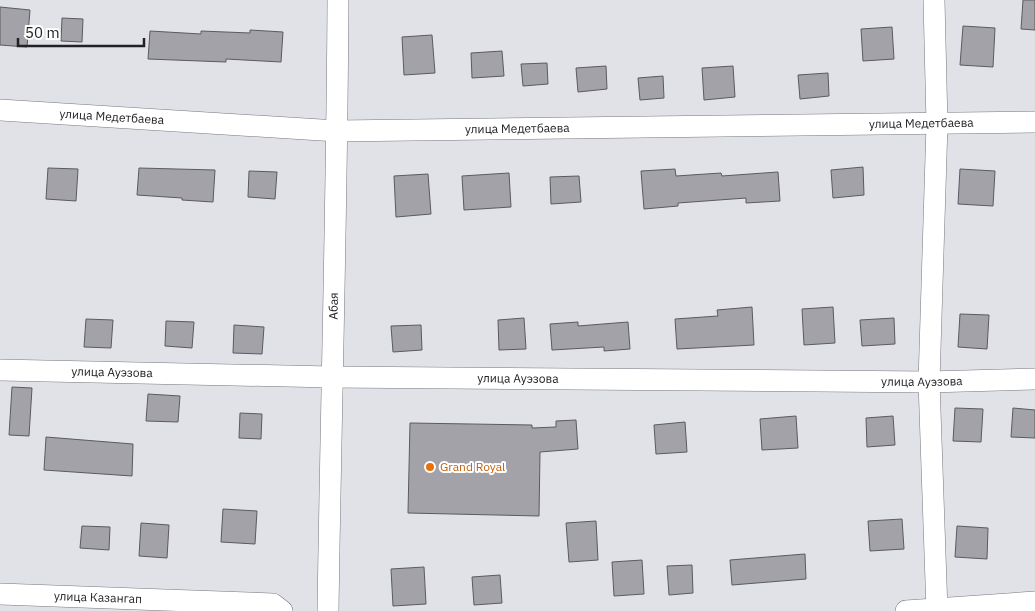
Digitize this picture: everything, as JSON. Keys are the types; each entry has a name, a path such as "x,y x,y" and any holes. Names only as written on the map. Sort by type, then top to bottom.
{"street":[{"name":"Абая","path":"328,611 338,0"},
{"path":"934,0 937,124 929,382 937,610"},
{"name":"улица Медетбаева","path":"0,110 337,131 1035,122"},
{"name":"улица Ауэзова","path":"0,370 331,377 929,382 1035,379"},
{"name":"улица Казангап","path":"0,594 273,604 282,611"},
{"path":"906,611 1035,602"}],"building":[{"path":"1023,0 1035,0 1035,30 1021,29"},
{"path":"0,7 30,10 27,47 0,45"},
{"path":"62,18 83,19 82,42 61,41"},
{"path":"963,26 995,28 993,67 960,65"},
{"path":"892,27 894,59 863,61 861,29"},
{"path":"250,30 283,32 281,62 226,59 226,62 148,59 150,31 201,34 201,31 250,33"},
{"path":"432,35 435,73 404,75 402,37"},
{"path":"502,51 504,76 472,78 471,53"},
{"path":"547,63 548,84 523,86 521,64"},
{"path":"606,66 607,89 578,92 576,68"},
{"path":"733,66 735,97 704,100 702,68"},
{"path":"828,73 829,96 800,99 798,75"},
{"path":"663,76 664,98 640,100 638,78"},
{"path":"863,167 864,195 833,198 831,170"},
{"path":"48,168 78,169 76,201 46,199"},
{"path":"139,168 215,170 213,202 137,195"},
{"path":"675,169 676,176 721,173 722,176 778,172 780,201 746,203 746,198 678,203 678,206 644,209 641,171"},
{"path":"960,169 995,171 993,206 958,204"},
{"path":"249,171 277,172 275,199 248,197"},
{"path":"509,173 511,207 464,210 462,176"},
{"path":"428,174 431,214 396,217 394,176"},
{"path":"579,176 581,202 551,204 550,177"},
{"path":"752,307 754,345 677,349 675,319 718,316 717,310"},
{"path":"833,307 835,343 804,345 802,309"},
{"path":"960,314 989,315 987,349 958,347"},
{"path":"524,318 526,349 499,350 498,320"},
{"path":"894,318 895,344 862,346 860,320"},
{"path":"86,319 113,320 111,348 84,347"},
{"path":"166,321 194,322 192,348 165,346"},
{"path":"578,322 578,326 628,322 630,349 604,351 604,347 552,350 550,324"},
{"path":"234,325 264,327 262,354 233,353"},
{"path":"421,325 422,350 393,352 391,326"},
{"path":"12,387 32,388 29,436 9,435"},
{"path":"148,394 180,396 178,422 146,421"},
{"path":"955,408 983,409 981,442 953,441"},
{"path":"1013,408 1035,410 1035,438 1011,437"},
{"path":"240,413 262,414 261,439 239,438"},
{"path":"796,416 798,448 762,450 760,419"},
{"path":"893,416 895,445 867,447 866,418"},
{"path":"576,420 578,449 540,452 539,516 408,513 410,423 532,425 532,428 556,427 556,421"},
{"path":"685,422 687,452 656,454 654,425"},
{"path":"46,437 133,444 132,476 44,470"},
{"path":"223,509 257,511 255,544 221,542"},
{"path":"902,519 904,549 870,551 868,521"},
{"path":"596,521 598,560 569,562 566,523"},
{"path":"141,523 169,525 167,558 139,556"},
{"path":"82,526 110,527 109,550 80,548"},
{"path":"957,526 988,528 987,559 955,557"},
{"path":"805,554 806,579 732,585 730,560"},
{"path":"642,560 644,594 614,596 612,562"},
{"path":"692,565 693,593 669,595 667,566"},
{"path":"424,567 426,604 393,606 391,569"},
{"path":"500,575 502,603 474,605 472,577"}],"place":[{"name":"Grand Royal","path":"430,467"}]}
